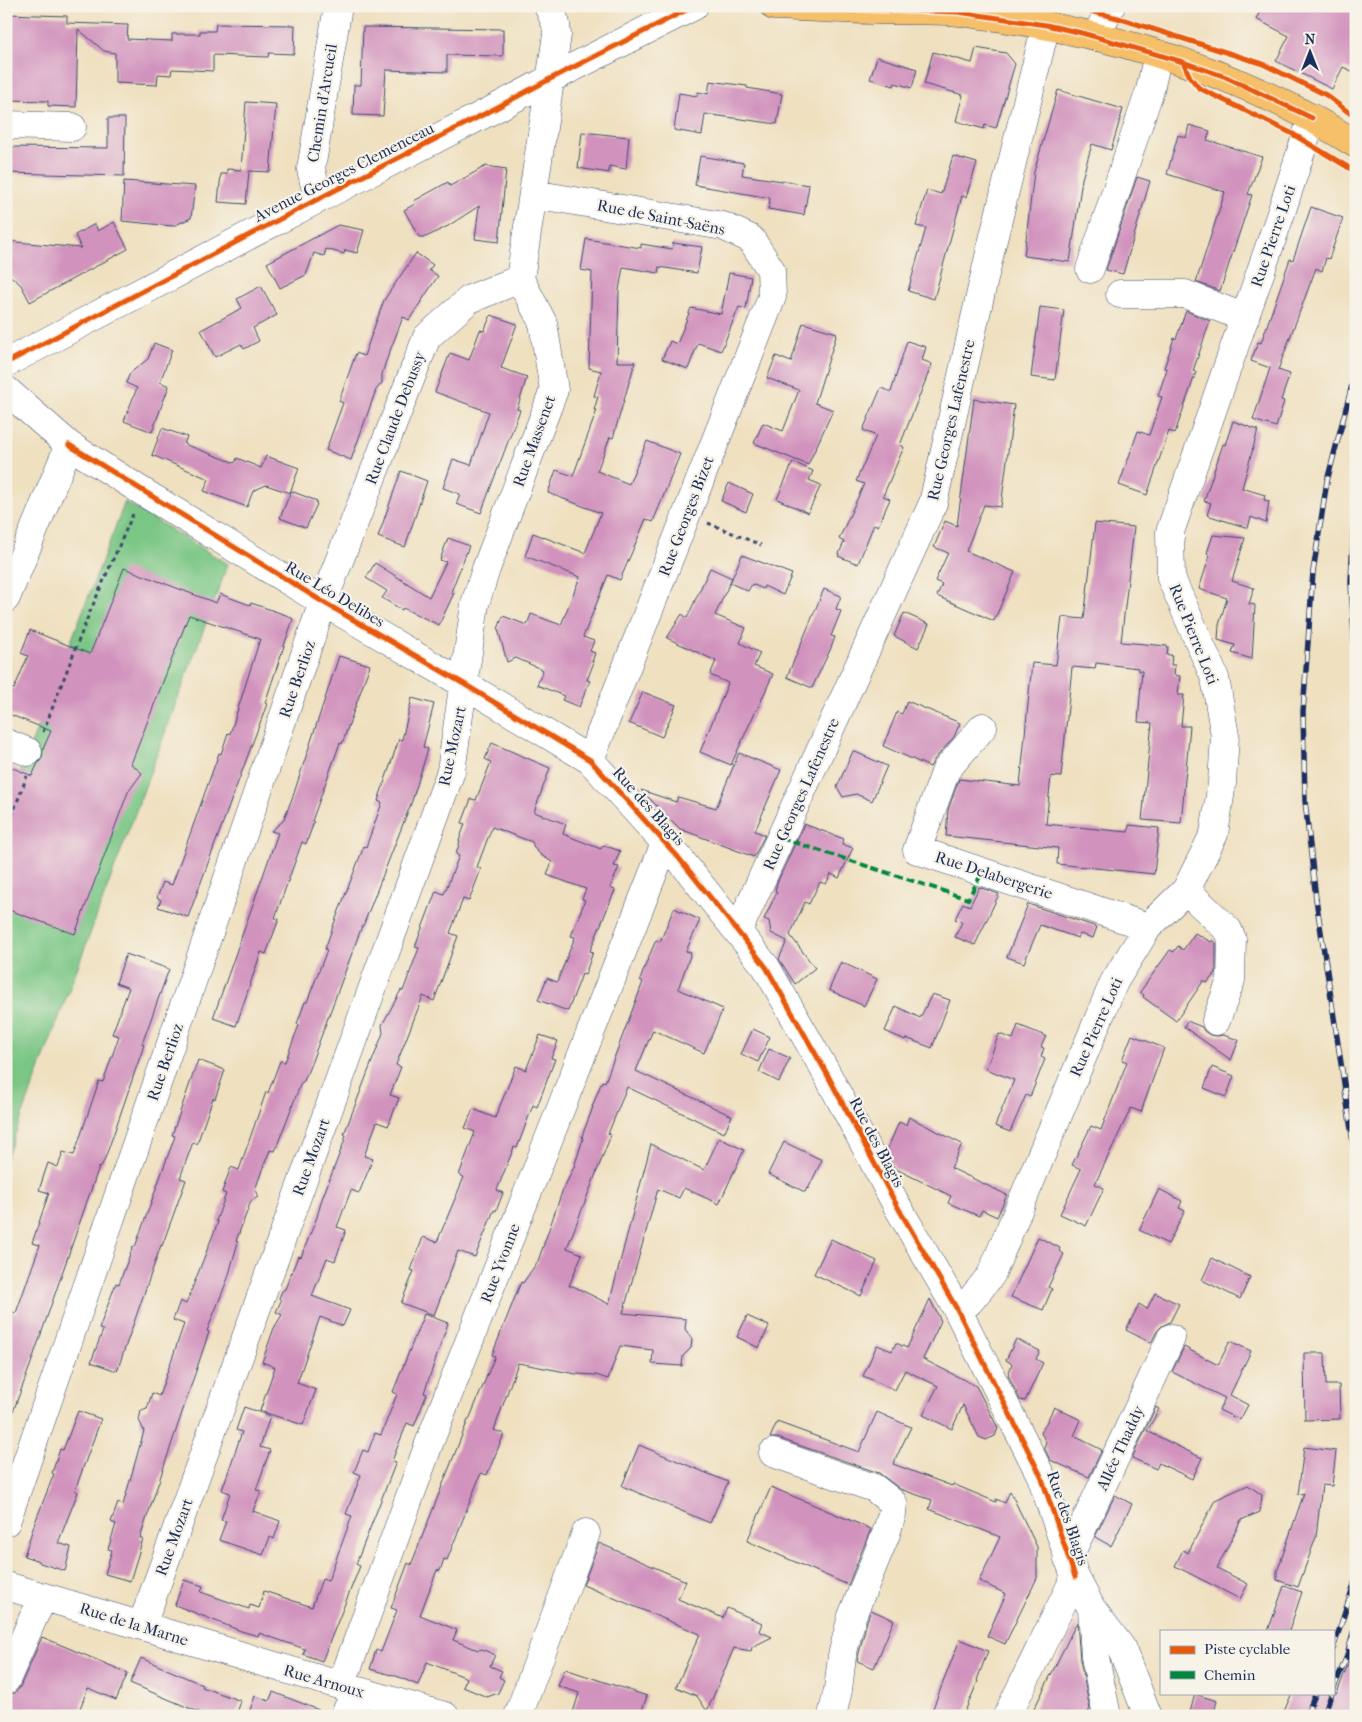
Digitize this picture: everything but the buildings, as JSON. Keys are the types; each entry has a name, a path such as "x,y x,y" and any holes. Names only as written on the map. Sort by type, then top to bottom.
{"main road":[{"path":"774,6 875,10 918,8 1046,25 1158,54 1226,77 1312,118 1356,144"}],"street":[{"name":"Chemin d'Arcueil","path":"318,199 310,169 338,6"},
{"path":"520,280 557,35 556,24 548,6"},
{"name":"Avenue Georges Clemenceau","path":"6,364 550,78 694,6"},
{"path":"1096,37 1111,6"},
{"name":"Rue Georges Lafenestre","path":"738,931 933,503 991,248 1046,25"},
{"path":"1090,269 1150,90 1158,54"},
{"name":"Rue Pierre Loti","path":"958,1311 970,1301 991,1275 1114,982 1148,927 1186,890 1214,834 1222,783 1225,736 1215,678 1171,578 1170,532 1280,216 1312,118"},
{"path":"6,125 72,127"},
{"name":"Rue de Saint-Saëns","path":"533,194 723,226 751,239 771,270"},
{"name":"Rue Georges Bizet","path":"590,760 772,297 771,270"},
{"name":"Rue Claude Debussy","path":"323,602 427,337 470,299 520,280"},
{"name":"Rue Massenet","path":"464,684 475,604 554,390 543,323 520,280"},
{"path":"1120,294 1185,294 1245,318"},
{"path":"6,364 10,376 6,389"},
{"name":"Rue Léo Delibes","path":"6,389 69,444 143,492 323,602 590,760"},
{"path":"6,598 69,444"},
{"name":"Rue Berlioz","path":"6,1522 323,602"},
{"name":"Rue Mozart","path":"142,1625 451,771 464,684"},
{"name":"Rue Delabergerie","path":"983,727 946,770 917,850 1148,927"},
{"name":"Rue des Blagis","path":"590,760 665,843 766,968 896,1204 958,1311 1041,1476 1072,1568 1092,1608 1121,1648 1148,1716"},
{"name":"Rue Yvonne","path":"344,1716 349,1689 345,1675 434,1432 665,843"},
{"path":"1186,890 1228,930 1232,939 1232,980 1216,1021"},
{"name":"Allée Thaddy","path":"1007,1716 1171,1338"},
{"path":"772,1453 874,1488 893,1504 886,1534 852,1616 842,1656 838,1690 832,1716"},
{"path":"518,1716 586,1533"},
{"name":"Rue de la Marne","path":"6,1586 142,1625 262,1663"},
{"path":"6,1680 44,1597"},
{"path":"1092,1608 1095,1657 1107,1716"},
{"name":"Rue Arnoux","path":"262,1663 445,1716"}],"path":[{"path":"6,831 25,752 143,492"},
{"path":"686,515 761,545"}],"green space":[{"path":"125,502 228,564 6,1159 6,809"}],"railway":[{"path":"1356,370 1327,481 1313,572 1303,712 1305,801 1316,899 1356,1162"},
{"path":"1356,475 1351,582 1356,678"},
{"path":"1334,1646 1356,1578"},
{"path":"1334,1688 1347,1656 1356,1622"},
{"path":"1306,1716 1316,1694"},
{"path":"1323,1716 1332,1694"}],"marked path":[{"path":"781,838 968,899 983,871"}],"cycle path":[{"path":"6,363 318,199 694,6"},
{"path":"774,6 958,12 1046,25 1082,33 1183,62 1226,77 1312,118"},
{"path":"1069,6 1118,18 1263,64 1326,95 1356,118"},
{"path":"1183,62 1190,77 1199,88 1291,133 1356,172"},
{"path":"69,445 323,602 590,760 678,857 766,967 827,1074 896,1204 958,1311 1041,1476 1075,1577"}]}
